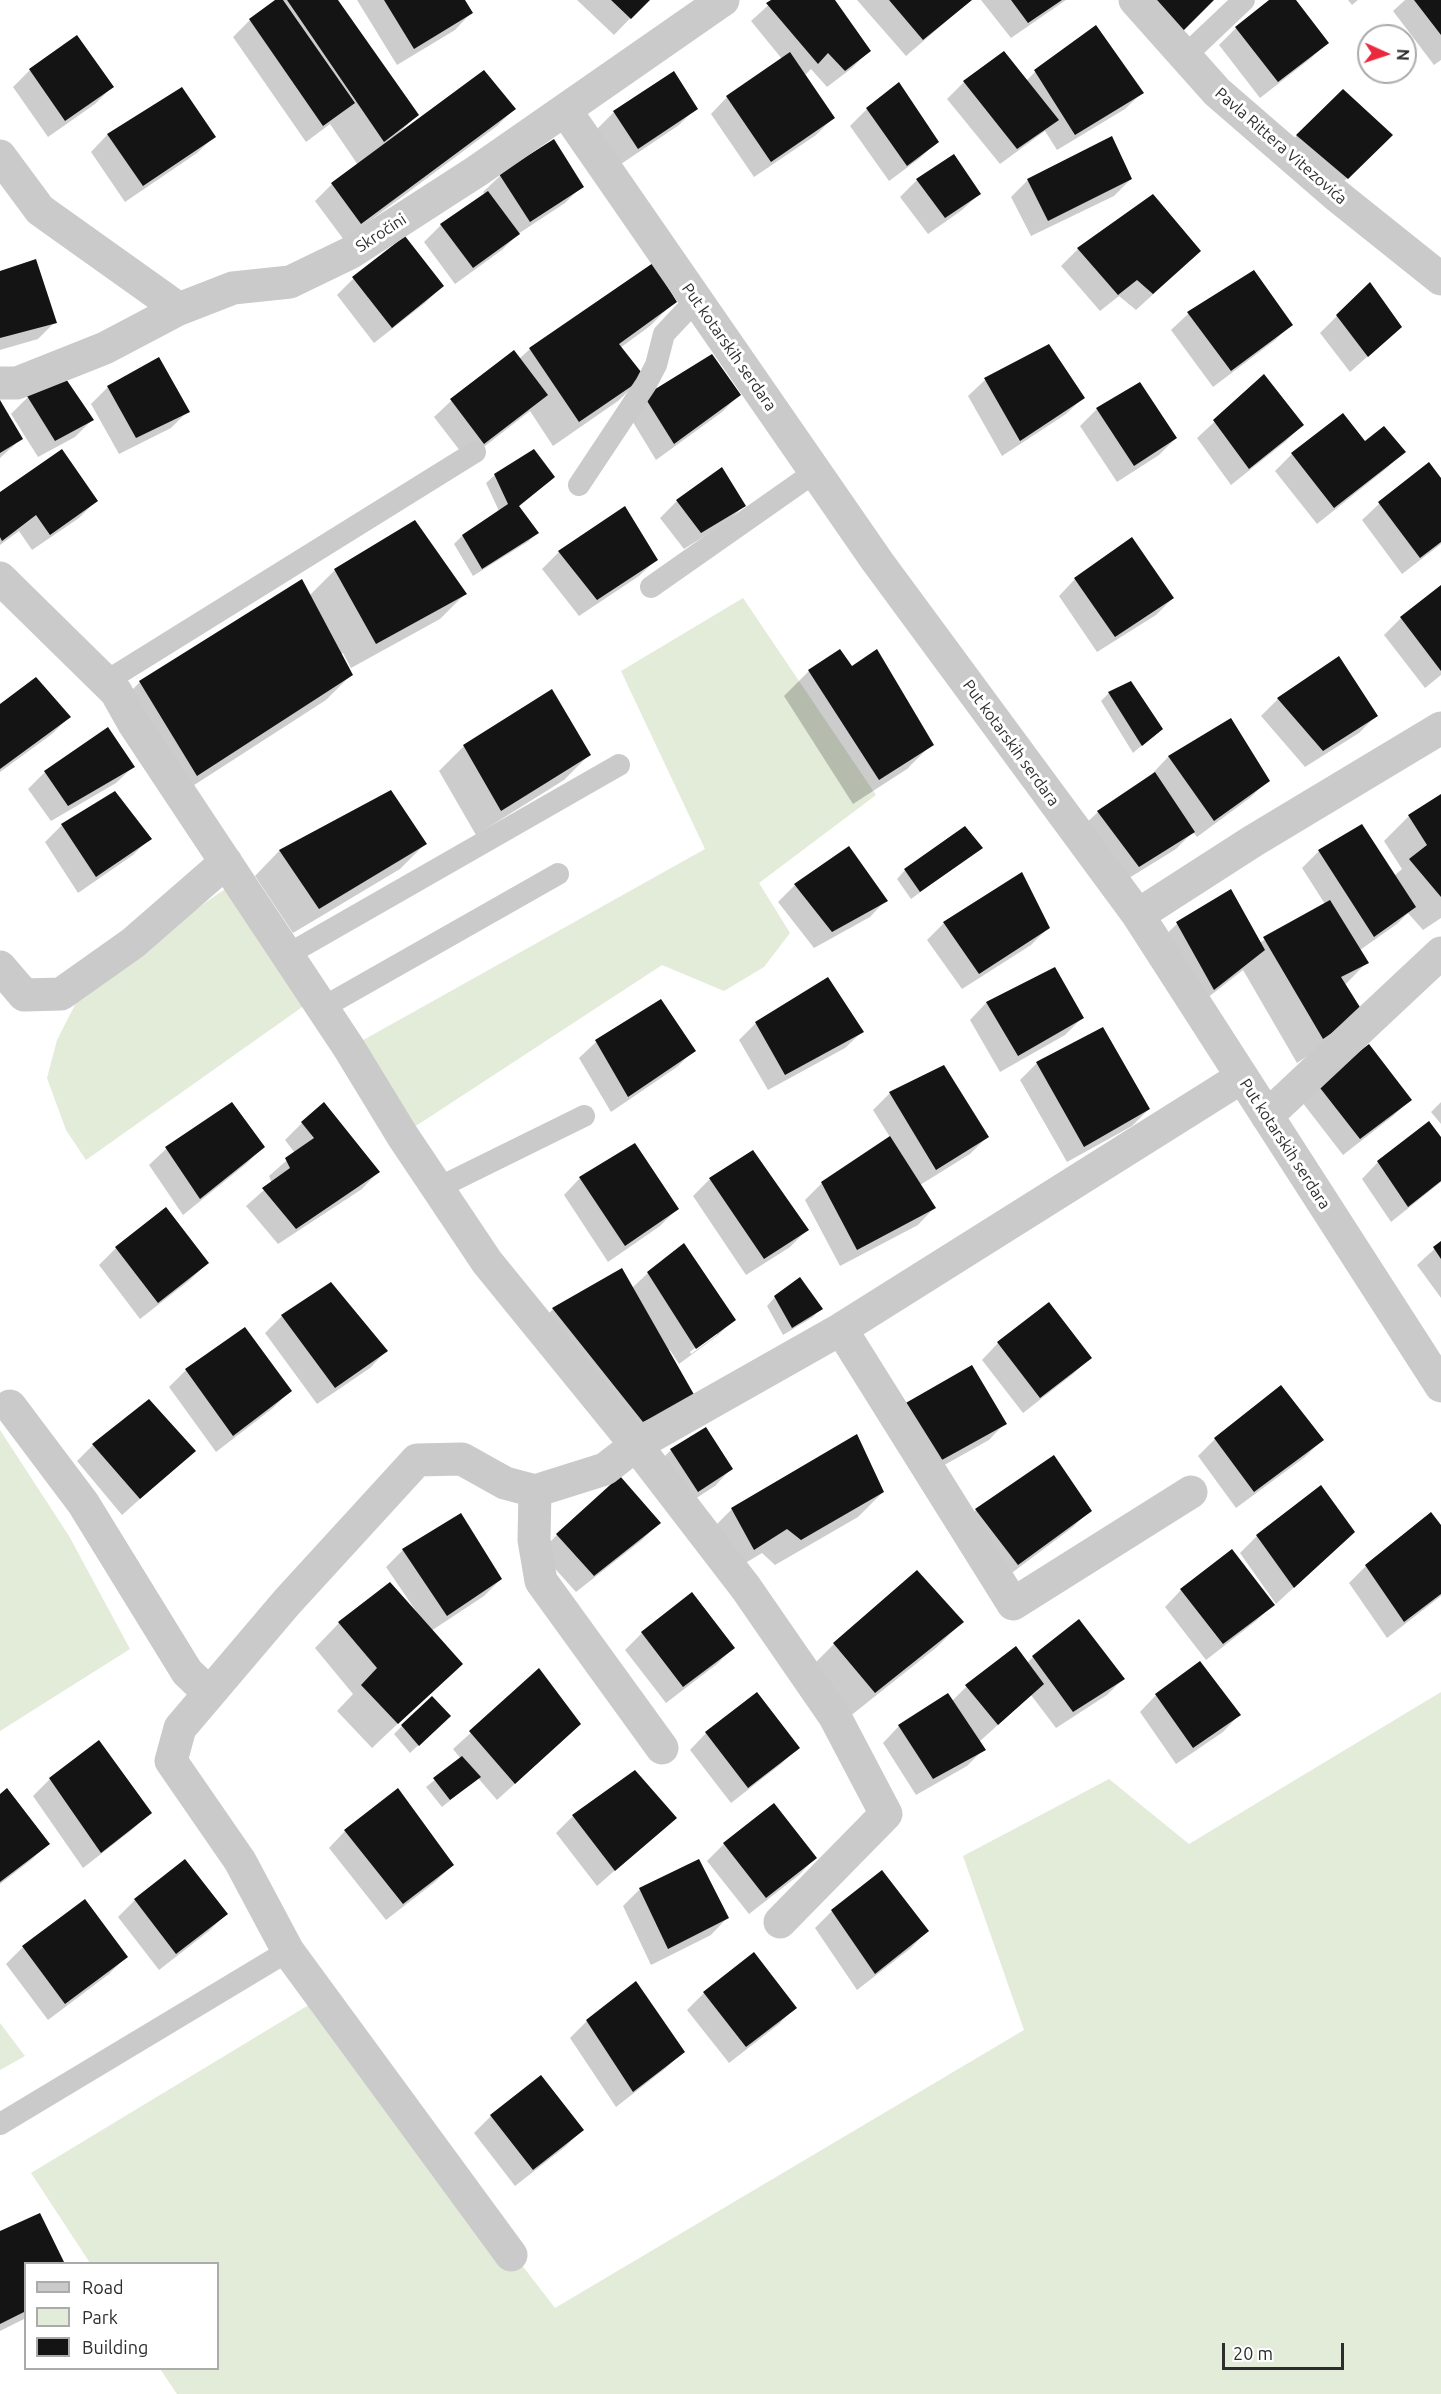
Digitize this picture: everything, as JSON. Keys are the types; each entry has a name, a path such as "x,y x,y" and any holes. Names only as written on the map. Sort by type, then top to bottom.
{"street":[{"name":"Skročini","path":"0,383 17,383 105,348 179,309 232,288 290,282 350,253 477,171 723,0"},
{"name":"Pavla Rittera Vitezovića","path":"1135,0 1217,92 1336,195 1441,279"},
{"name":"Put kotarskih serdara","path":"565,110 877,561 1138,915 1441,1386"},
{"path":"0,156 40,210 179,309"},
{"path":"0,578 116,692 134,724 487,1262 636,1445 746,1588 835,1717 886,1814 780,1922"},
{"path":"1138,915 1253,841 1441,728"},
{"path":"0,967 24,995 61,994 134,944 226,862"},
{"path":"1267,1116 1441,952"},
{"path":"511,2255 288,1951 240,1861 171,1761 180,1728 287,1602 417,1460 462,1459 505,1483 535,1491 605,1468 636,1445 841,1329 1242,1077"},
{"path":"841,1329 1013,1604 1191,1492"},
{"path":"10,1406 83,1503 187,1672 209,1693"},
{"path":"535,1491 534,1540 541,1581 662,1748"}],"lane":[{"path":"1185,56 1244,0"},
{"path":"579,485 646,384 656,365 664,334 696,300"},
{"path":"105,682 475,452"},
{"path":"651,587 815,472"},
{"path":"287,955 619,765"},
{"path":"322,1008 558,874"},
{"path":"438,1188 584,1116"},
{"path":"0,2124 288,1951"}],"green space":[{"path":"743,598 876,795 759,883 790,933 764,967 724,991 662,965 402,1135 349,1048 705,849 621,671"},
{"path":"238,880 315,998 86,1160 66,1130 47,1078 57,1040 84,987"},
{"path":"0,1430 69,1536 130,1649 0,1731"},
{"path":"1441,1692 1441,2394 177,2394 161,2370 219,2370 219,2262 89,2262 31,2173 317,2000 555,2308 1024,2030 963,1856 1109,1779 1189,1844"},
{"path":"0,2023 25,2056 0,2070"}],"building":[{"path":"275,0 283,0 355,103 323,126 249,19"},
{"path":"287,0 338,0 419,115 384,142"},
{"path":"384,0 465,0 473,13 414,49"},
{"path":"611,0 650,0 631,19"},
{"path":"771,0 835,0 871,51 845,71 828,53 818,64 766,3"},
{"path":"889,0 972,0 923,40"},
{"path":"1011,0 1062,0 1028,23"},
{"path":"1149,0 1214,0 1182,32"},
{"path":"1269,0 1296,0 1329,43 1278,82 1235,27"},
{"path":"1414,0 1441,0 1441,35"},
{"path":"1096,25 1144,93 1075,135 1034,70"},
{"path":"77,35 114,87 65,121 29,69"},
{"path":"1004,51 1059,120 1017,149 963,81"},
{"path":"790,52 835,118 771,162 726,96"},
{"path":"484,70 516,109 361,224 331,183"},
{"path":"674,71 698,109 638,149 613,111"},
{"path":"899,82 939,142 907,166 866,108"},
{"path":"182,87 216,137 143,186 107,134"},
{"path":"1343,89 1393,135 1348,179 1296,135"},
{"path":"1112,136 1132,179 1048,221 1027,179"},
{"path":"554,139 584,187 530,222 499,174"},
{"path":"954,154 981,194 945,218 916,179"},
{"path":"488,191 520,234 473,268 440,224"},
{"path":"1153,194 1201,251 1153,294 1137,280 1118,295 1077,248"},
{"path":"405,236 444,286 392,328 352,277"},
{"path":"36,259 57,323 0,338 0,271"},
{"path":"653,263 677,302 619,344 645,377 579,422 529,348"},
{"path":"1254,270 1293,325 1231,371 1187,312"},
{"path":"1370,282 1402,327 1368,357 1336,315"},
{"path":"1049,344 1085,398 1020,441 984,378"},
{"path":"514,350 548,395 484,444 450,399"},
{"path":"712,354 741,395 674,444 644,396"},
{"path":"159,357 190,412 136,438 107,386"},
{"path":"1264,374 1304,425 1249,469 1213,420"},
{"path":"64,376 94,420 55,441 27,396"},
{"path":"1140,382 1177,438 1134,466 1096,408"},
{"path":"0,400 23,439 0,453"},
{"path":"1343,413 1365,441 1384,426 1406,452 1334,508 1291,453"},
{"path":"62,449 98,501 50,535 36,515 2,541 0,537 0,492"},
{"path":"534,449 555,477 519,506 539,533 482,569 462,535 508,504 494,474"},
{"path":"1429,462 1441,478 1441,542 1420,558 1378,502"},
{"path":"722,467 746,506 701,533 676,500"},
{"path":"625,506 658,560 597,600 558,551"},
{"path":"415,520 467,594 376,644 334,569"},
{"path":"1132,537 1174,598 1115,637 1074,578"},
{"path":"302,579 353,675 197,776 139,681"},
{"path":"1441,585 1441,671 1400,617"},
{"path":"840,649 852,666 877,649 934,745 879,780 808,670"},
{"path":"1339,656 1378,716 1323,751 1277,698"},
{"path":"36,677 71,717 0,769 0,704"},
{"path":"1131,681 1163,729 1142,746 1108,692"},
{"path":"552,689 591,755 501,811 463,745"},
{"path":"1231,718 1270,781 1214,821 1168,756"},
{"path":"108,727 135,767 68,806 44,771"},
{"path":"1155,772 1195,832 1139,867 1097,811"},
{"path":"391,790 427,844 319,909 279,850"},
{"path":"115,791 152,839 96,877 61,824"},
{"path":"1441,794 1441,897 1409,859 1427,845 1408,815"},
{"path":"1362,824 1416,907 1374,937 1318,850"},
{"path":"965,826 983,848 920,892 904,869"},
{"path":"849,846 888,901 832,932 794,884"},
{"path":"1022,872 1050,928 979,974 943,922"},
{"path":"1231,889 1265,950 1214,990 1176,922"},
{"path":"1330,900 1369,963 1341,977 1363,1012 1323,1039 1263,937"},
{"path":"1055,967 1084,1018 1018,1056 986,1002"},
{"path":"828,977 864,1032 785,1075 755,1022"},
{"path":"661,999 696,1051 628,1097 595,1040"},
{"path":"1103,1027 1150,1109 1084,1147 1036,1062"},
{"path":"1369,1044 1412,1100 1360,1139 1317,1084"},
{"path":"944,1065 989,1137 936,1170 889,1092"},
{"path":"232,1102 265,1147 200,1199 165,1147"},
{"path":"324,1102 380,1172 296,1229 262,1188 290,1168 285,1158 314,1138 301,1122"},
{"path":"1429,1121 1441,1137 1441,1181 1408,1207 1377,1161"},
{"path":"890,1136 936,1208 857,1250 821,1182"},
{"path":"635,1143 679,1209 625,1246 579,1177"},
{"path":"753,1150 809,1230 764,1259 709,1178"},
{"path":"166,1207 209,1263 158,1303 115,1247"},
{"path":"1441,1241 1441,1259 1433,1247"},
{"path":"684,1243 736,1320 696,1349 647,1272"},
{"path":"622,1268 696,1398 643,1422 552,1308"},
{"path":"800,1277 823,1309 792,1328 774,1296"},
{"path":"331,1282 388,1351 335,1388 281,1315"},
{"path":"1049,1302 1092,1358 1040,1398 997,1342"},
{"path":"245,1327 292,1391 233,1436 185,1369"},
{"path":"972,1365 1007,1424 940,1461 904,1404"},
{"path":"1281,1385 1324,1440 1254,1492 1214,1438"},
{"path":"149,1399 196,1451 140,1499 92,1444"},
{"path":"706,1427 733,1469 698,1492 670,1449"},
{"path":"857,1434 884,1492 801,1540 787,1529 754,1550 731,1508"},
{"path":"1054,1455 1092,1511 1018,1565 975,1509"},
{"path":"620,1476 661,1523 594,1576 556,1534"},
{"path":"1321,1485 1355,1532 1294,1588 1256,1535"},
{"path":"1431,1512 1441,1525 1441,1594 1404,1622 1365,1565"},
{"path":"461,1513 502,1579 447,1616 402,1549"},
{"path":"1232,1549 1275,1605 1223,1644 1180,1589"},
{"path":"917,1570 964,1622 875,1693 833,1643"},
{"path":"390,1582 463,1664 398,1724 361,1685 377,1668 338,1622"},
{"path":"692,1592 735,1648 683,1687 641,1632"},
{"path":"1079,1619 1125,1679 1073,1712 1032,1656"},
{"path":"1016,1646 1044,1684 998,1725 965,1685"},
{"path":"1200,1661 1241,1715 1193,1748 1155,1694"},
{"path":"539,1668 581,1724 515,1784 469,1731"},
{"path":"757,1692 800,1748 748,1788 705,1732"},
{"path":"948,1693 986,1750 933,1779 898,1725"},
{"path":"432,1696 451,1716 419,1746 401,1725"},
{"path":"99,1740 152,1813 101,1853 49,1778"},
{"path":"462,1756 481,1777 450,1800 433,1778"},
{"path":"635,1770 677,1818 615,1871 572,1815"},
{"path":"7,1788 50,1844 0,1882 0,1794"},
{"path":"398,1788 454,1865 403,1904 344,1830"},
{"path":"774,1803 817,1858 766,1898 723,1843"},
{"path":"185,1859 228,1914 176,1954 134,1899"},
{"path":"699,1859 729,1918 668,1949 639,1888"},
{"path":"882,1870 929,1931 875,1974 831,1910"},
{"path":"85,1899 128,1957 65,2004 22,1946"},
{"path":"754,1952 797,2008 746,2047 703,1992"},
{"path":"636,1981 685,2052 633,2092 586,2020"},
{"path":"541,2075 584,2130 533,2170 490,2115"},
{"path":"40,2213 64,2262 24,2262 24,2312 0,2324 0,2231"}]}
